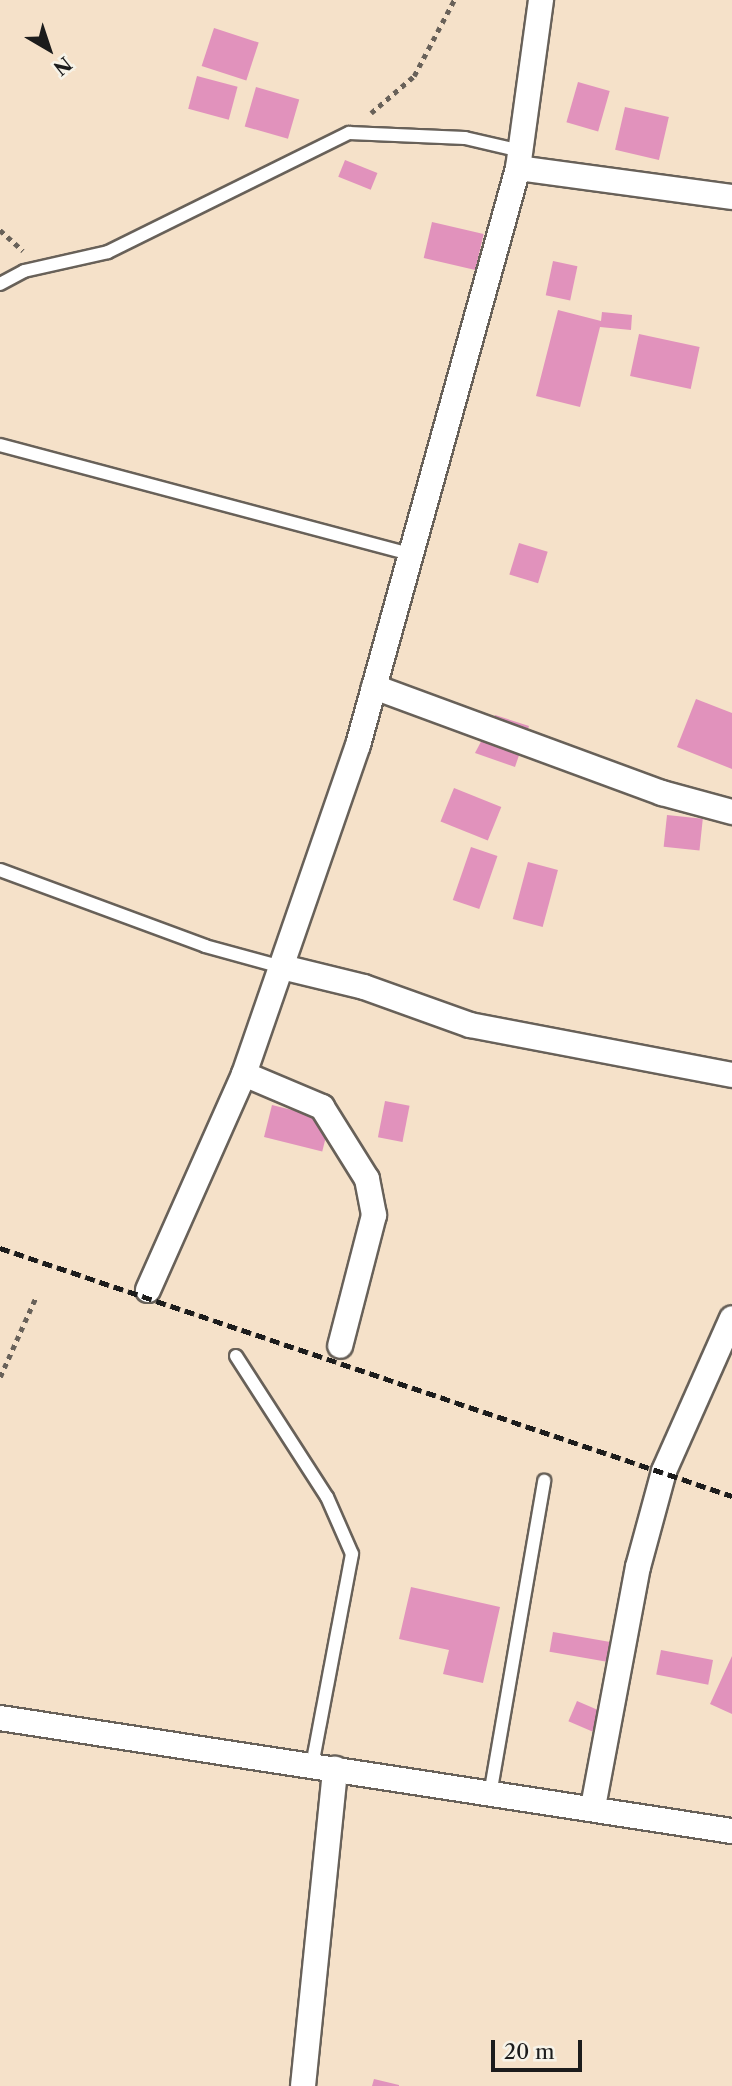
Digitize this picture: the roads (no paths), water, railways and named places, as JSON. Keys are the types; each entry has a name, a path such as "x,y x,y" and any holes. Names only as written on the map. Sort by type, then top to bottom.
{"street":[{"path":"148,1290 244,1074 374,687 520,160 541,0"},
{"path":"520,160 732,197"},
{"path":"374,687 652,790 732,812"},
{"path":"282,967 365,987 470,1025 732,1075"},
{"path":"244,1074 322,1107 367,1179 374,1215 340,1346"},
{"path":"593,1807 638,1567 664,1471 732,1318"},
{"path":"0,1718 323,1767 491,1789 732,1831"},
{"path":"303,2086 323,1767"}],"lane":[{"path":"0,284 23,271 108,252 349,133 465,138 520,160"},
{"path":"0,445 128,484 409,554"},
{"path":"0,870 205,946 282,967"},
{"path":"236,1356 327,1497 353,1560 323,1767"},
{"path":"491,1789 544,1481"}],"railway":[{"path":"0,1248 732,1496"}]}
